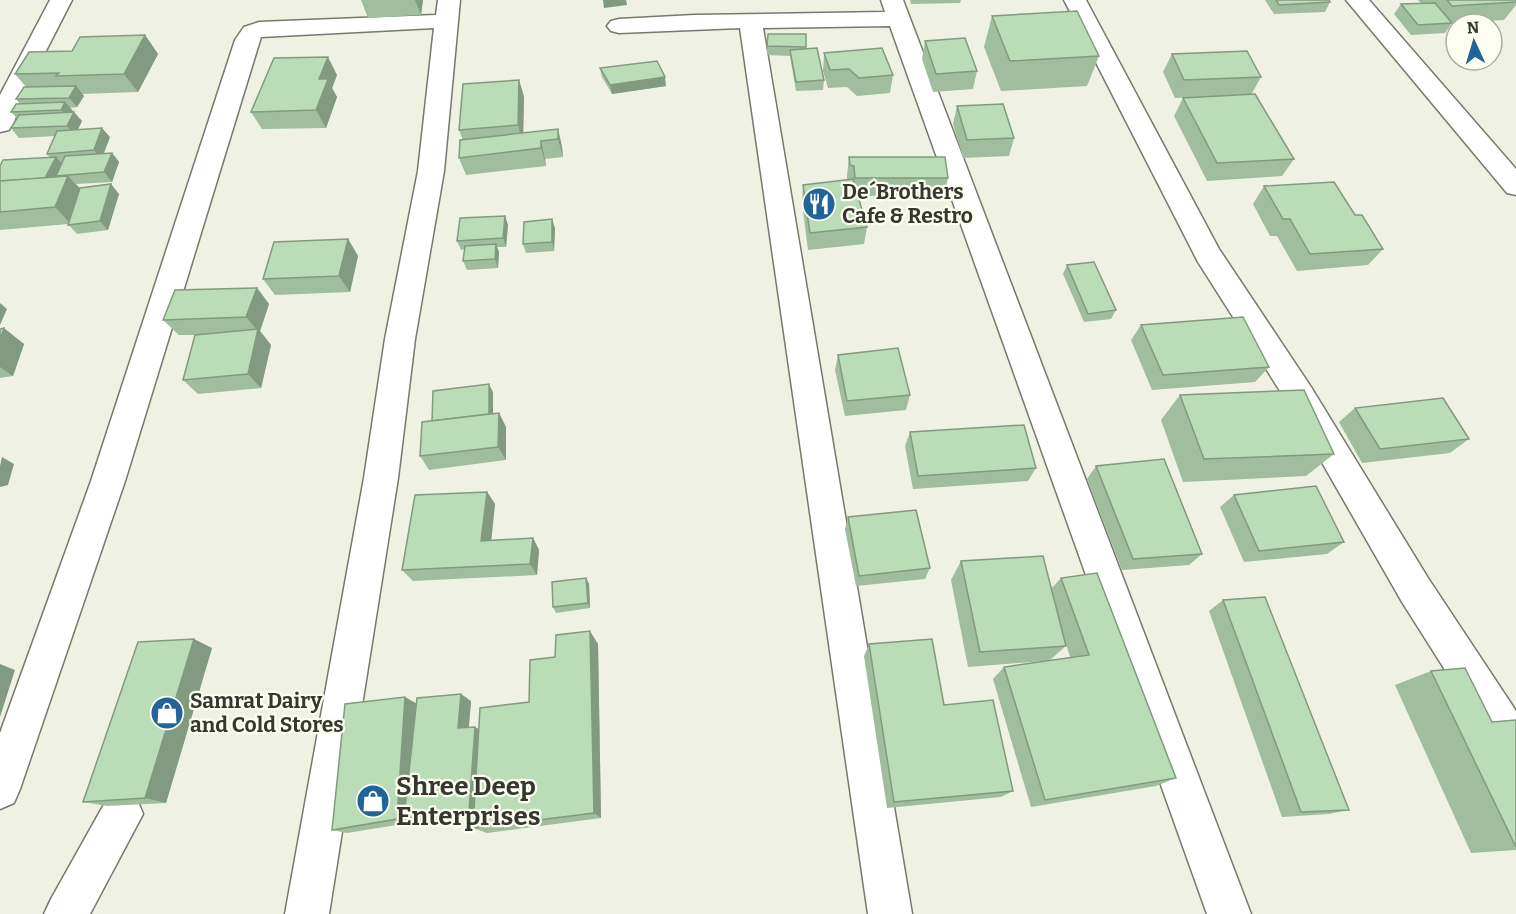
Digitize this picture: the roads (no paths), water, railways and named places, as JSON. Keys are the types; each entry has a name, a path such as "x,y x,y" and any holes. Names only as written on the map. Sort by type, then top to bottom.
{"street":[{"path":"0,124 18,82 61,0"},
{"path":"1075,0 1208,255 1300,396 1414,590 1516,746"},
{"path":"1357,0 1516,186"},
{"path":"619,26 692,11 750,21 895,10 1228,914"},
{"path":"0,789 108,481 247,40 252,32 259,29 448,11 431,171 400,339 381,478 307,914"},
{"path":"750,21 890,914"},
{"path":"66,914 122,814"}],"place":[{"name":"De´Brothers Cafe & Restro","path":"819,204"},
{"name":"Samrat Dairy and Cold Stores","path":"167,713"},
{"name":"Shree Deep Enterprises","path":"373,801"}]}
